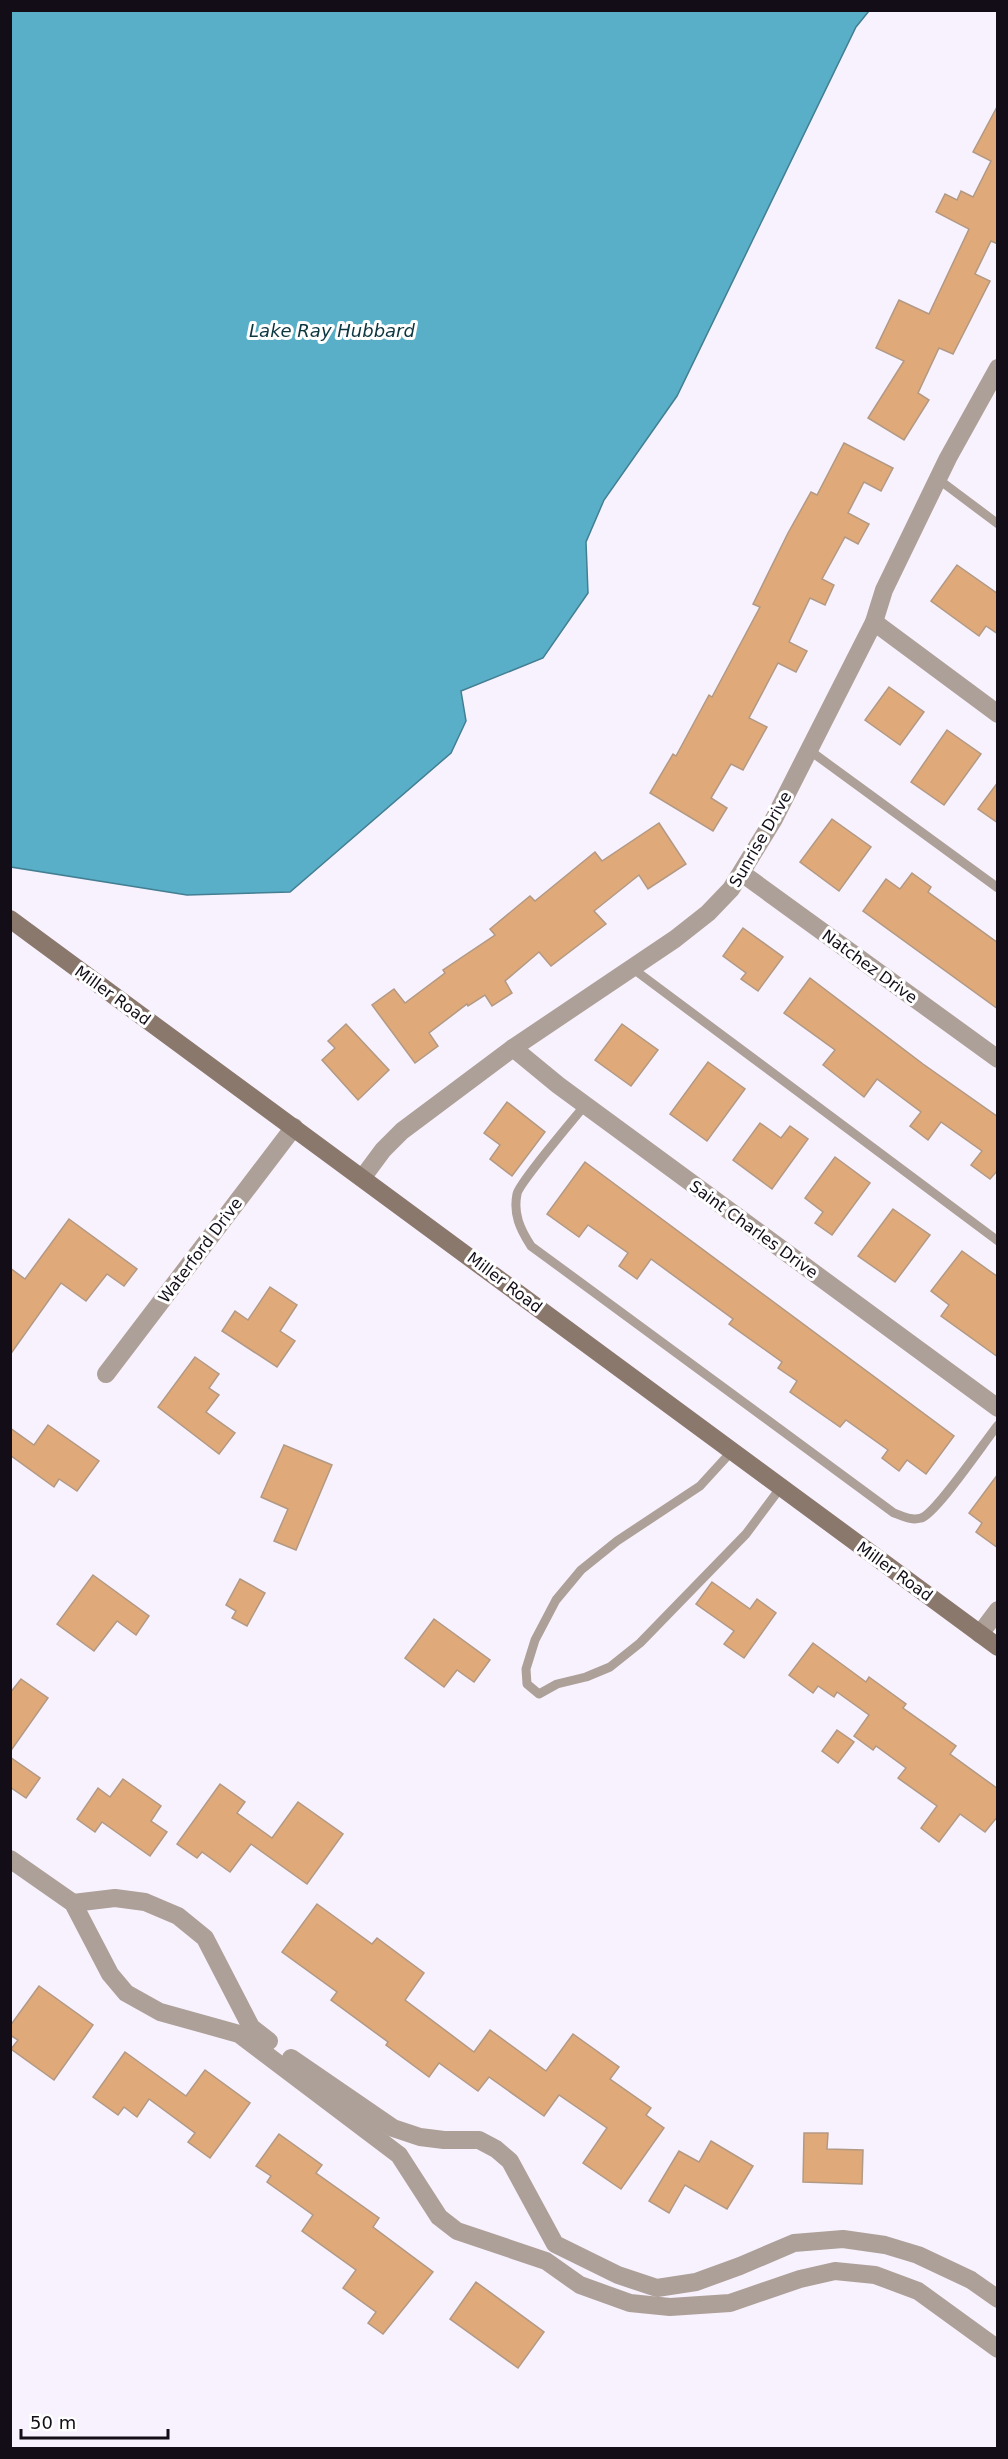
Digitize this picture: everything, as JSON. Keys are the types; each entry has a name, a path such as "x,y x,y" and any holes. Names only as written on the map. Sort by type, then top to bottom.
{"main road":[{"name":"Miller Road","path":"10,919 998,1647"}],"street":[{"name":"Sunrise Drive","path":"363,1177 383,1150 402,1131 513,1048 675,939 708,913 731,890 743,874 809,750 874,622 884,590 938,479 998,368"},
{"path":"874,622 998,714"},
{"name":"Natchez Drive","path":"743,874 998,1059"},
{"name":"Saint Charles Drive","path":"513,1048 585,1105 998,1408"},
{"name":"Waterford Drive","path":"106,1374 294,1127"},
{"path":"980,1634 998,1610"},
{"path":"10,1859 73,1903 110,1974 126,1994 160,2012 239,2034 326,2092 393,2128 420,2137 479,2140 496,2148 510,2161 555,2244 618,2275 657,2288 696,2282 794,2243 843,2239 885,2245 918,2255 971,2280 998,2299"},
{"path":"73,1903 115,1898 145,1902 178,1916 205,1938 251,2027 399,2155 439,2217 457,2231 546,2261 580,2284 630,2303 682,2306 730,2303 800,2279 835,2271 874,2275 918,2291 998,2349"},
{"path":"680,2284 682,2306"}],"lane":[{"path":"938,479 998,524"},
{"path":"809,750 998,888"},
{"path":"632,968 998,1241"},
{"path":"585,1105 518,1191 516,1209 519,1228 531,1246 894,1513 911,1519 923,1518 938,1504 998,1425"},
{"path":"732,1451 700,1486 617,1541 581,1570 556,1600 535,1640 526,1669 526,1684 539,1694 557,1684 586,1677 610,1667 640,1643 746,1534 782,1487"}],"water":[{"name":"Lake Ray Hubbard","path":"10,11 869,11 856,27 677,396 604,500 586,542 588,593 543,658 461,691 466,721 451,753 290,892 187,895 11,867"}],"building":[{"path":"998,105 998,244 991,241 975,274 990,281 953,354 939,348 918,393 929,400 904,440 868,418 904,361 876,348 899,300 929,314 969,229 936,212 945,194 957,200 961,191 973,197 991,161 973,152"},
{"path":"844,443 893,468 881,491 864,482 848,513 869,524 858,544 845,537 822,579 834,585 825,605 810,598 789,642 807,651 796,672 778,663 749,718 767,727 743,770 731,764 711,798 727,808 713,831 650,793 673,754 676,756 709,695 712,697 760,607 753,604 788,533 811,492 817,495"},
{"path":"957,565 998,594 998,634 986,626 979,636 931,601"},
{"path":"889,687 924,712 900,745 865,720"},
{"path":"947,730 981,754 944,805 911,782"},
{"path":"998,782 998,823 978,809"},
{"path":"832,819 871,847 839,891 800,862"},
{"path":"659,823 686,864 648,889 639,875 594,911 606,924 551,966 539,952 505,981 512,993 492,1006 485,995 468,1006 467,1004 429,1033 438,1046 415,1063 372,1005 394,989 405,1003 445,973 443,970 495,935 490,929 530,896 535,901 595,852 602,861"},
{"path":"912,873 931,887 928,892 998,943 998,1009 863,911 886,879 900,889"},
{"path":"743,928 783,957 758,991 741,979 746,973 723,956"},
{"path":"810,978 923,1064 998,1117 998,1170 990,1179 971,1165 982,1151 941,1122 928,1140 910,1126 921,1112 877,1079 864,1097 823,1065 835,1050 784,1013"},
{"path":"346,1024 389,1070 358,1100 322,1060 335,1048 328,1041"},
{"path":"622,1024 658,1050 631,1086 595,1060"},
{"path":"708,1062 745,1089 707,1141 670,1114"},
{"path":"507,1102 545,1132 512,1176 490,1159 500,1145 484,1133"},
{"path":"760,1123 781,1138 790,1126 808,1139 772,1189 733,1160"},
{"path":"835,1157 870,1183 832,1235 815,1223 823,1212 805,1198"},
{"path":"585,1162 954,1436 926,1474 907,1460 899,1471 882,1458 888,1450 846,1420 840,1427 790,1392 797,1381 778,1368 782,1362 729,1324 733,1319 651,1259 637,1279 619,1266 628,1253 588,1225 579,1237 547,1214"},
{"path":"893,1209 930,1235 895,1282 858,1256"},
{"path":"69,1219 137,1269 124,1286 107,1274 86,1301 61,1283 10,1355 10,1268 25,1279"},
{"path":"962,1251 998,1277 998,1357 941,1316 949,1305 931,1291"},
{"path":"270,1287 297,1305 280,1331 295,1341 277,1367 222,1331 235,1311 248,1320"},
{"path":"195,1357 219,1374 209,1388 219,1395 206,1412 235,1433 219,1454 158,1407"},
{"path":"48,1425 99,1461 77,1491 59,1479 54,1487 10,1455 10,1428 34,1445"},
{"path":"284,1445 332,1465 296,1550 274,1541 288,1509 261,1497"},
{"path":"998,1474 998,1548 976,1532 982,1523 969,1513"},
{"path":"93,1575 149,1616 136,1635 117,1621 94,1651 57,1624"},
{"path":"240,1579 265,1593 247,1626 232,1618 236,1611 226,1605"},
{"path":"712,1582 750,1609 757,1599 776,1613 744,1658 724,1644 734,1631 696,1604"},
{"path":"434,1619 490,1660 474,1682 457,1670 444,1687 405,1658"},
{"path":"813,1643 866,1682 869,1677 906,1704 903,1708 956,1746 950,1754 998,1789 998,1816 985,1832 960,1814 939,1842 921,1828 937,1806 898,1778 906,1768 876,1746 873,1750 854,1736 869,1715 837,1692 834,1697 818,1686 813,1693 789,1675"},
{"path":"21,1679 48,1698 10,1752 10,1693"},
{"path":"837,1730 854,1742 838,1763 822,1751"},
{"path":"10,1757 40,1778 26,1798 10,1787"},
{"path":"123,1779 161,1806 151,1821 167,1832 150,1856 102,1822 95,1832 77,1819 98,1788 110,1797"},
{"path":"220,1784 245,1802 237,1813 272,1838 298,1802 343,1834 307,1884 251,1844 230,1872 202,1852 197,1858 177,1844"},
{"path":"317,1904 372,1944 377,1938 424,1973 405,2000 474,2052 490,2030 546,2071 573,2034 619,2067 610,2079 651,2108 646,2115 664,2128 621,2189 583,2163 607,2128 559,2095 544,2116 489,2077 478,2091 439,2063 429,2077 386,2045 388,2042 331,2000 337,1992 282,1952"},
{"path":"39,1986 93,2025 54,2080 11,2049 18,2040 10,2035 10,2026"},
{"path":"125,2052 186,2096 205,2070 250,2103 210,2158 188,2142 195,2133 149,2099 137,2117 124,2107 118,2115 93,2097"},
{"path":"804,2133 828,2133 827,2149 863,2150 862,2184 803,2182"},
{"path":"279,2134 322,2165 316,2173 379,2218 373,2227 433,2272 383,2334 368,2323 376,2312 343,2288 356,2270 302,2231 313,2215 267,2182 271,2176 256,2166"},
{"path":"711,2141 753,2166 727,2209 685,2185 669,2213 649,2201 679,2151 699,2162"},
{"path":"476,2282 544,2332 518,2368 450,2319"}]}
